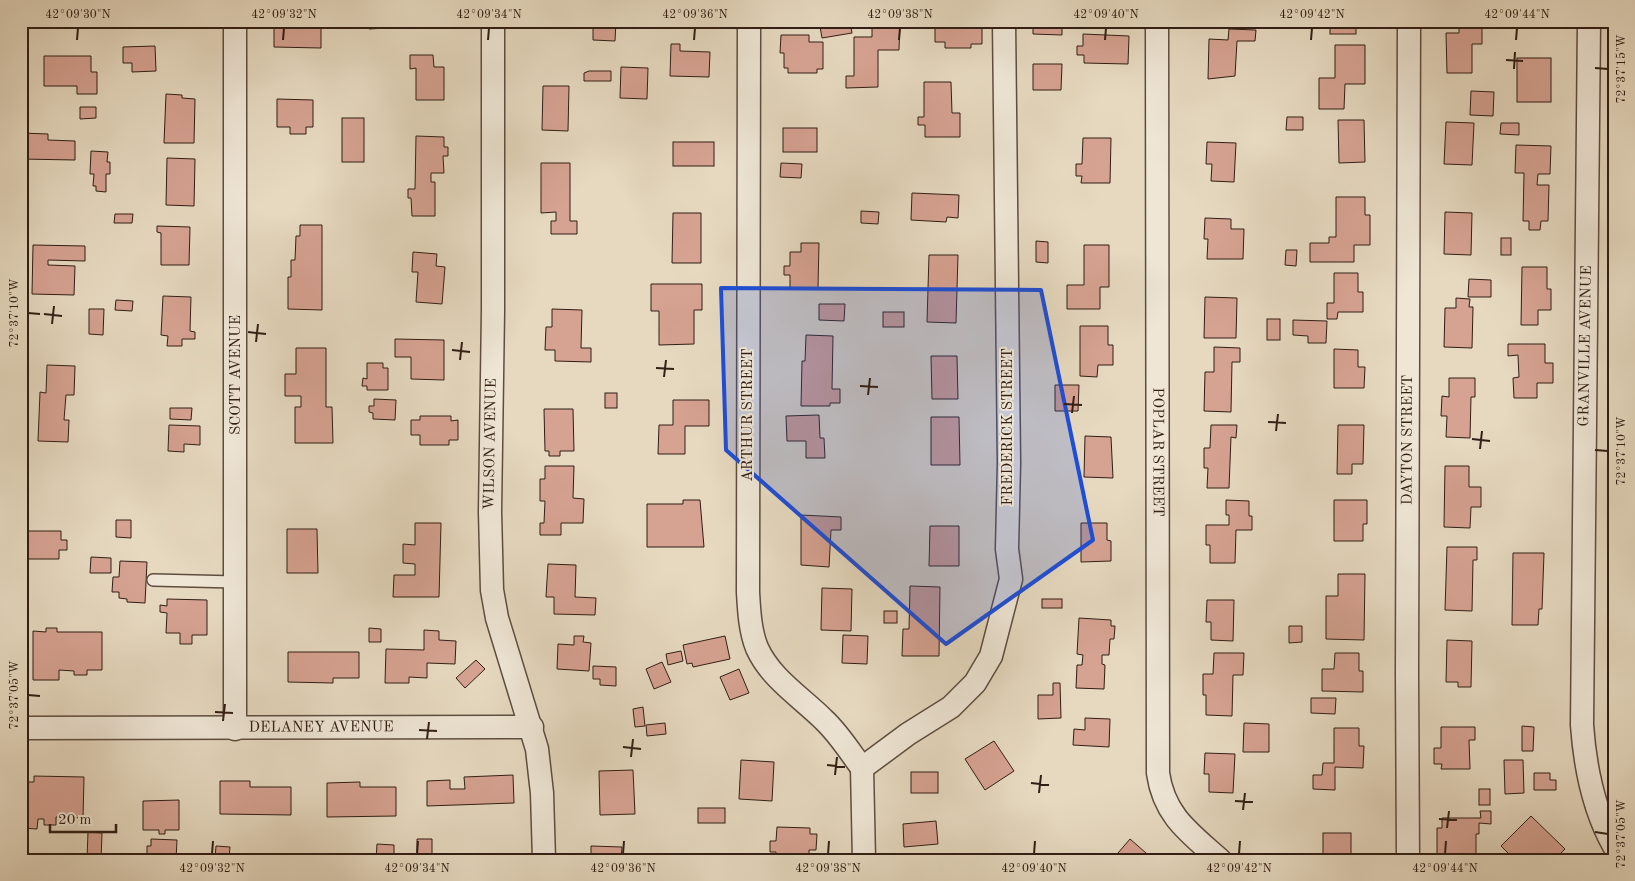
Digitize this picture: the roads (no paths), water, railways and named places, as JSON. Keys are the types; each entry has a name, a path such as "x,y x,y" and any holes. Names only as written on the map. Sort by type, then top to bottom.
{"street":[{"name":"SCOTT AVENUE","path":"235,21 235,729"},
{"name":"WILSON AVENUE","path":"494,21 490,512 492,590 497,618 532,727 541,771 544,860"},
{"name":"ARTHUR STREET","path":"749,21 748,592 751,622 756,647 768,666 785,685 833,728 862,768"},
{"name":"FREDERICK STREET","path":"862,768 908,734 952,707 975,682 991,656 1011,579 1007,548 1009,453 1004,21"},
{"name":"POPLAR STREET","path":"1157,21 1158,773 1162,792 1169,809 1182,825 1220,860"},
{"name":"DAYTON STREET","path":"1408,860 1409,21"},
{"name":"GRANVILLE AVENUE","path":"1589,21 1582,725 1585,760 1597,809 1614,846"},
{"name":"DELANEY AVENUE","path":"21,728 532,727"},
{"path":"862,768 864,860"}],"lane":[{"path":"153,580 235,582"}]}
